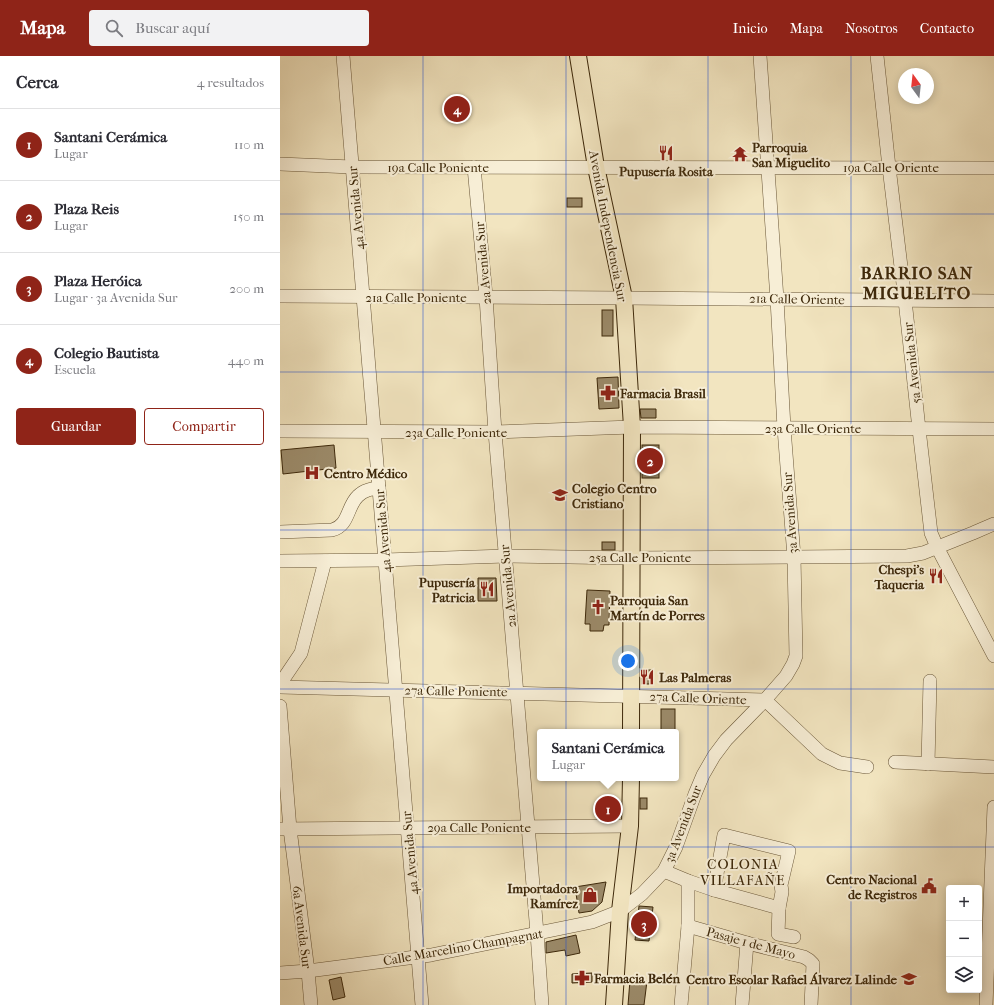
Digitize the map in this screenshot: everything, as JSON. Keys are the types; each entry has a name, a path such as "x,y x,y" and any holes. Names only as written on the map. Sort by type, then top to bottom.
{"main road":[{"name":"Avenida Independencia Sur","path":"578,56 596,167 624,298 632,427 631,729"},
{"path":"614,1005 620,911 630,826 630,781"}],"street":[{"name":"4a Avenida Sur","path":"343,56 397,690 422,1005"},
{"name":"3a Avenida Sur","path":"620,911 642,894 664,872 676,847 703,775 714,756 726,740 786,676 796,656 794,558 760,56"},
{"name":"5a Avenida Sur","path":"877,56 930,527 937,547 994,656"},
{"name":"19a Calle Poniente","path":"280,164 352,167 596,167"},
{"name":"2a Avenida Sur","path":"474,167 486,297 495,432 542,1005"},
{"name":"19a Calle Oriente","path":"596,167 994,168"},
{"name":"21a Calle Poniente","path":"280,296 624,298"},
{"name":"21a Calle Oriente","path":"624,298 994,301"},
{"name":"23a Calle Poniente","path":"280,431 495,432 632,427"},
{"name":"23a Calle Oriente","path":"632,427 994,429"},
{"path":"280,532 338,529 342,525 353,501 358,495 364,491 379,488"},
{"name":"25a Calle Poniente","path":"280,561 385,560 506,556 794,558 907,556 923,553 994,524"},
{"path":"280,686 301,653 325,561"},
{"path":"928,764 930,681"},
{"name":"27a Calle Poniente","path":"280,686 632,696"},
{"name":"27a Calle Oriente","path":"632,696 765,700"},
{"path":"765,700 822,754 840,763 867,767"},
{"name":"6a Avenida Sur","path":"280,706 285,829 308,971 311,1005"},
{"path":"895,762 994,768"},
{"path":"986,1005 994,807"},
{"name":"29a Calle Poniente","path":"285,829 630,826"},
{"path":"714,890 724,835 789,851 781,885 782,892 779,908 778,934 794,937"},
{"path":"664,872 714,890 779,908"},
{"path":"681,1005 688,926 688,881"},
{"name":"Calle Marcelino Champagnat","path":"280,973 308,971 418,957 592,922 620,911"},
{"name":"Pasaje 1 de Mayo","path":"688,926 804,957 809,960 813,964 811,1005"},
{"path":"742,1005 747,943"}],"building":[{"path":"567,198 582,198 582,207 567,207"},
{"path":"602,310 613,310 613,336 602,336"},
{"name":"Farmacia Brasil","path":"618,377 619,408 599,409 597,378"},
{"path":"640,409 656,409 656,418 641,418"},
{"path":"334,445 336,468 283,474 281,450"},
{"path":"642,445 659,445 659,478 642,478"},
{"path":"602,542 615,542 615,550 602,550"},
{"name":"Pupusería Patricia","path":"478,578 496,578 497,601 478,601"},
{"name":"Parroquia San Martín de Porres","path":"587,590 610,591 609,625 604,625 603,631 590,631 590,624 585,624"},
{"name":"Las Palmeras","path":"642,670 651,670 651,684 642,684"},
{"path":"661,709 675,709 675,729 661,729"},
{"path":"640,798 647,798 647,809 640,809"},
{"path":"601,801 615,801 615,818 600,818"},
{"name":"Importadora Ramírez","path":"606,882 602,902 592,911 579,913 575,887"},
{"path":"639,906 653,907 649,941 635,940"},
{"path":"576,935 580,953 566,956 565,950 546,953 546,942"},
{"name":"Farmacia Belén","path":"592,973 592,982 572,983 572,974"},
{"path":"341,977 345,997 333,1000 329,980"},
{"path":"630,980 647,981 644,1005 628,1005"}],"place":[{"name":"Colegio Bautista","path":"457,109"},
{"name":"Pupusería Rosita","path":"666,153"},
{"name":"Parroquia San Miguelito","path":"740,154"},
{"name":"Farmacia Brasil","path":"608,393"},
{"name":"Plaza Reis","path":"650,461"},
{"name":"Centro Médico","path":"312,473"},
{"name":"Colegio Centro Cristiano","path":"560,495"},
{"name":"Chespi's Taqueria","path":"936,576"},
{"name":"Pupusería Patricia","path":"487,589"},
{"name":"Parroquia San Martín de Porres","path":"598,607"},
{"name":"Las Palmeras","path":"647,677"},
{"name":"Santani Cerámica","path":"608,809"},
{"name":"Centro Nacional de Registros","path":"929,886"},
{"name":"Importadora Ramírez","path":"590,895"},
{"name":"Plaza Heróica","path":"644,924"},
{"name":"Farmacia Belén","path":"582,978"},
{"name":"Centro Escolar Rafael Álvarez Lalinde","path":"909,979"}],"district":[{"name":"BARRIO SAN MIGUELITO","path":"917,283"},
{"name":"COLONIA VILLAFAÑE","path":"743,872"}]}
